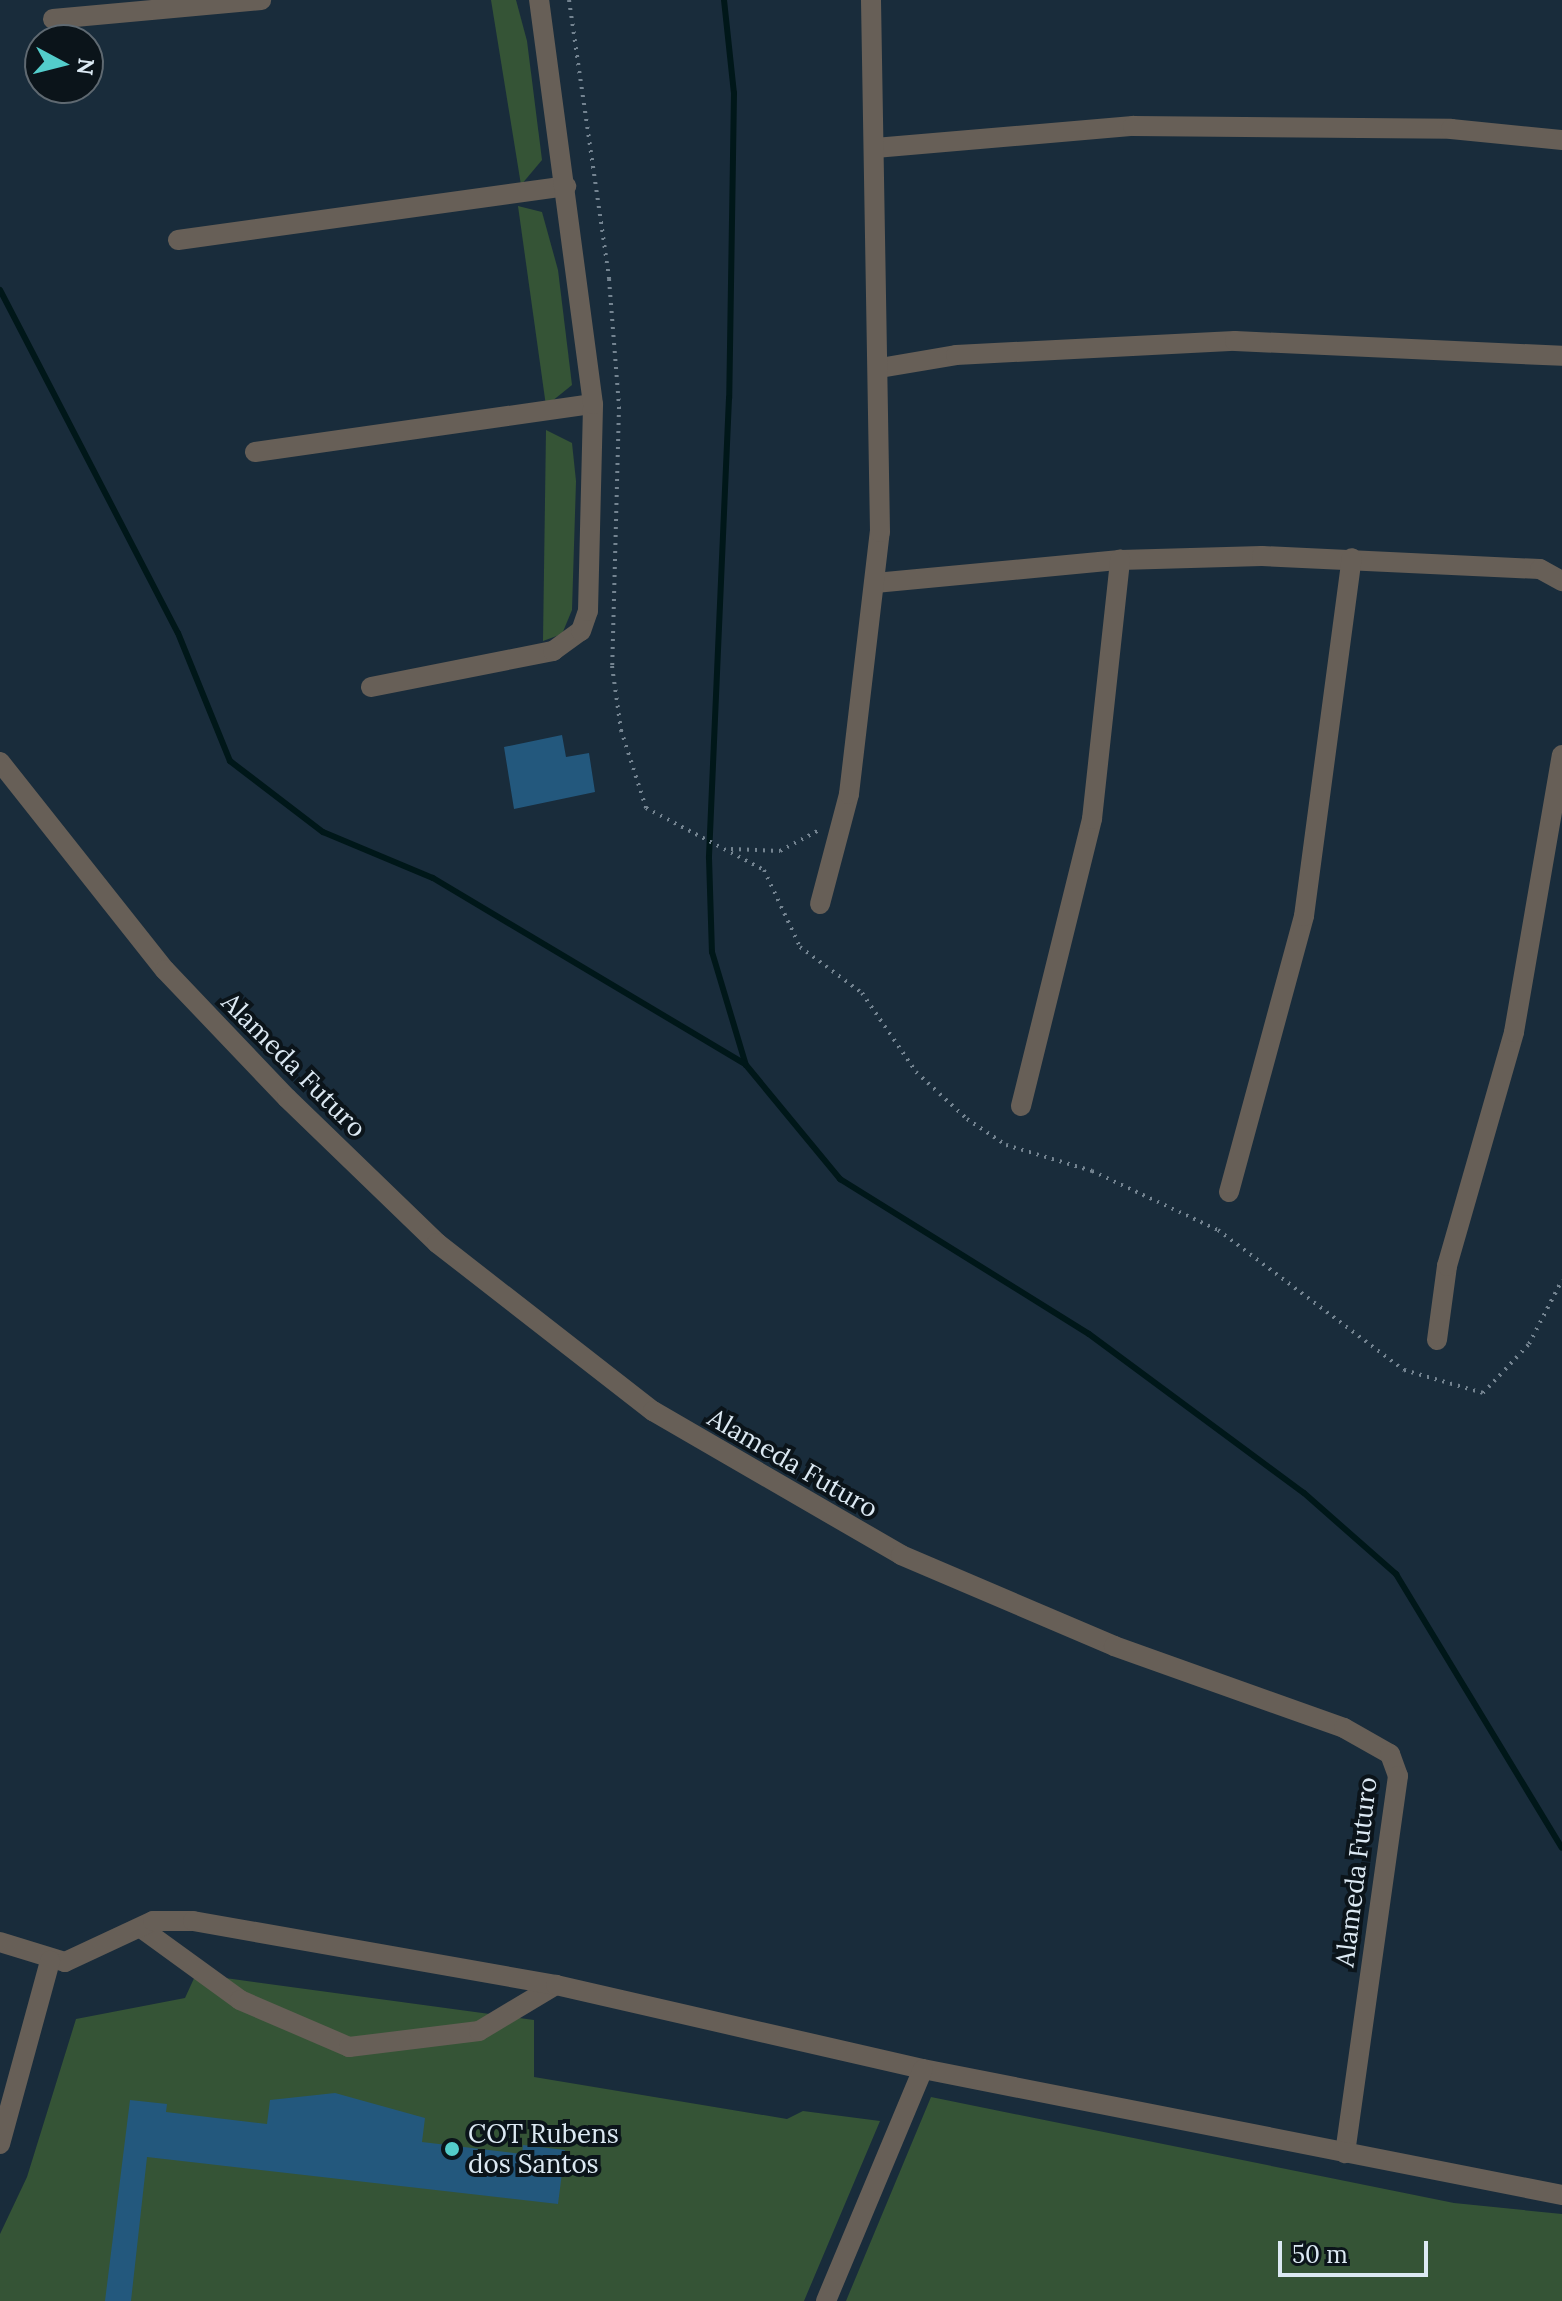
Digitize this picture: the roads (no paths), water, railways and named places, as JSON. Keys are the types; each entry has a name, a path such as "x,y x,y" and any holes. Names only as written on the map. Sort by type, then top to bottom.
{"street":[{"path":"53,19 261,0"},
{"path":"371,687 553,651 581,631 591,585 593,404 539,0"},
{"path":"820,904 849,794 875,583 880,368 871,0"},
{"path":"875,148 1133,126 1451,129 1562,140"},
{"path":"178,240 566,186"},
{"path":"880,368 956,355 1235,341 1562,356"},
{"path":"255,452 593,404"},
{"path":"875,583 1120,560 1352,558 1540,569 1562,581"},
{"path":"1229,1192 1304,916 1352,558"},
{"path":"1021,1106 1092,819 1120,560"},
{"path":"1437,1340 1447,1266 1514,1032 1562,755"},
{"name":"Alameda Futuro","path":"0,762 165,970 287,1098 437,1243 653,1411 901,1555 1114,1646 1344,1728 1390,1754 1398,1776 1345,2153"},
{"path":"0,1942 50,1961 80,1959 160,1919 193,1921 556,1985 923,2069 1562,2195"},
{"path":"141,1928 240,2000 349,2047 479,2031 556,1985"},
{"path":"0,2144 50,1961"},
{"path":"826,2301 923,2069"}],"waterway":[{"path":"724,0 734,93 729,398 709,858 712,952 746,1065 840,1179 1089,1334 1304,1493 1396,1574 1562,1848"},
{"path":"0,290 178,633 230,761 323,832 433,878 745,1064"}],"place":[{"name":"COT Rubens dos Santos","path":"452,2149"}]}
